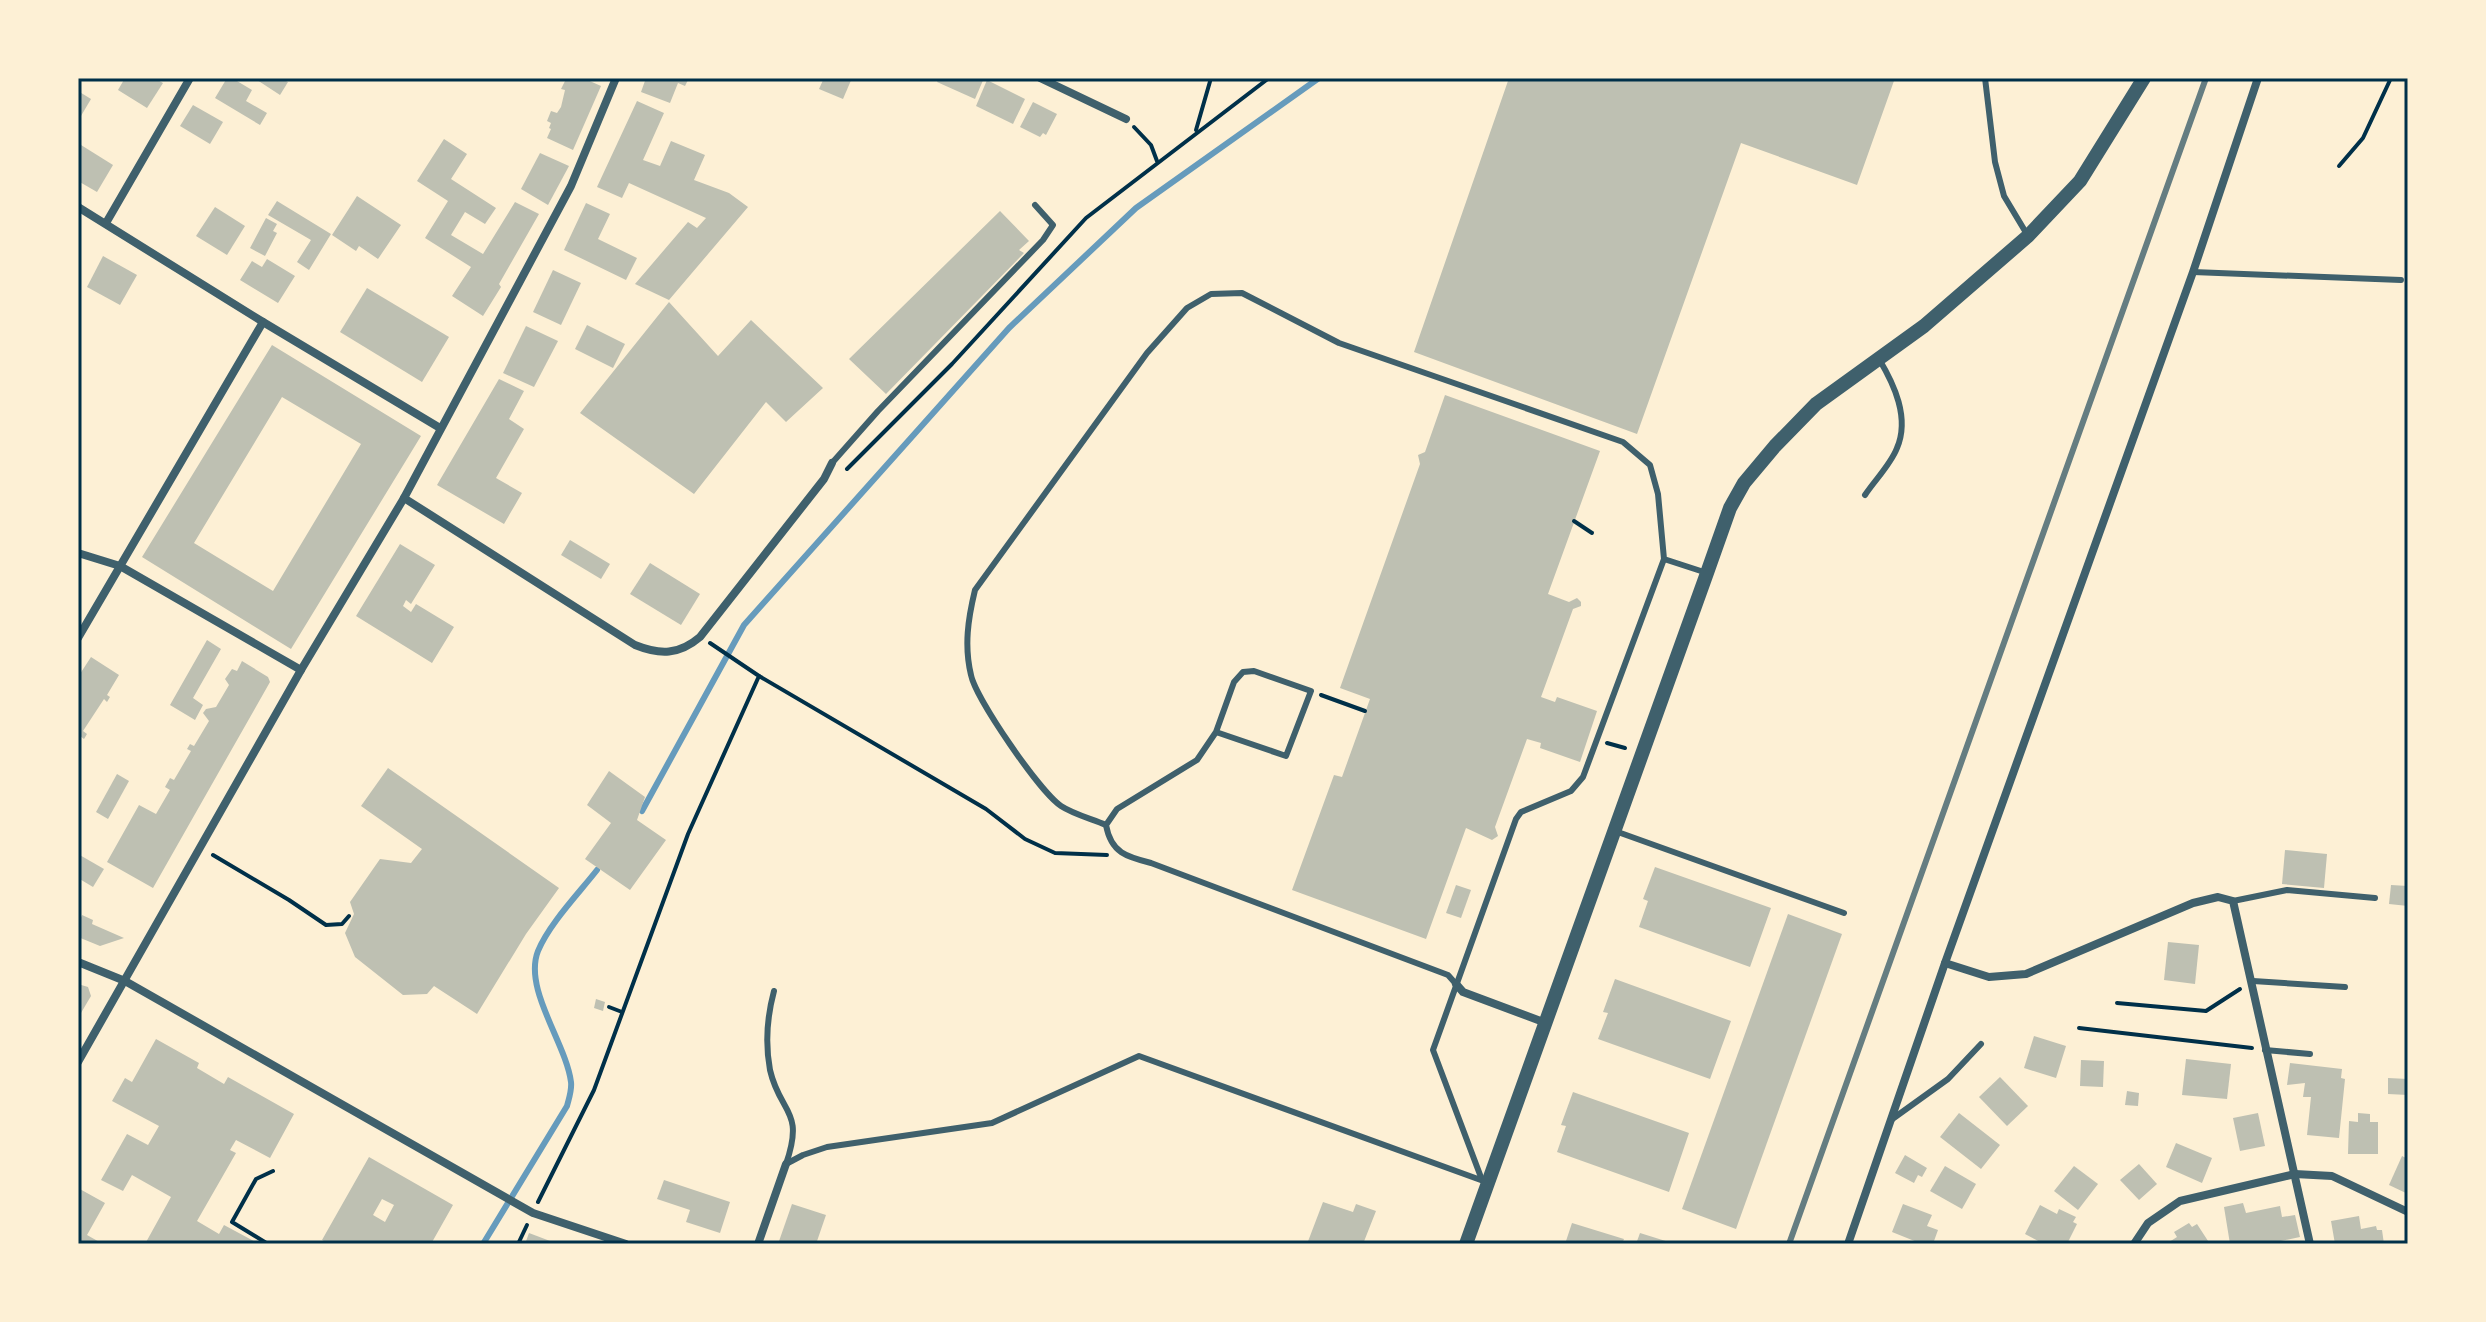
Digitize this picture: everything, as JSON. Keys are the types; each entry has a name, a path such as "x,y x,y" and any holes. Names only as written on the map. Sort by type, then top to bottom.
{"street":[{"path":"106,223 190,78"},
{"path":"78,1062 301,670 404,498 571,186 616,78"},
{"path":"1040,78 1126,119"},
{"path":"1466,1244 1730,508 1744,483 1816,404 1924,326 2028,236 2080,181 2144,78"},
{"path":"1848,1244 1945,963 2193,272 2258,78"},
{"path":"78,207 440,428"},
{"path":"78,638 263,322"},
{"path":"404,498 635,645 662,653 675,652 700,637 824,479 832,463"},
{"path":"78,553 120,566 301,670"},
{"path":"1945,963 1989,977 2026,974 2193,903 2218,897 2233,901 2310,1244"},
{"path":"78,962 125,981 529,1210 626,1244"},
{"path":"1456,984 1463,992 1546,1023"},
{"path":"758,1244 786,1164"},
{"path":"2134,1244 2148,1223 2180,1201 2295,1174 2332,1176 2408,1212"}],"lane":[{"path":"1985,78 1995,162 2001,185 2004,196 2028,236"},
{"path":"832,463 1043,240 1053,225 1035,205"},
{"path":"2193,272 2401,280"},
{"path":"1106,825 1061,806 1039,784 996,722 971,677 966,627 975,590 1147,353 1187,308 1211,294 1242,293 1339,343 1623,442 1650,465 1658,494 1664,559 1597,740 1577,786 1521,812 1516,819 1433,1050 1486,1182"},
{"path":"1865,495 1898,447 1901,412 1891,380 1879,359"},
{"path":"1664,559 1707,573"},
{"path":"1216,732 1286,756 1311,691 1254,671 1243,672 1234,682 1216,732 1197,760 1117,809 1106,825 1108,836 1123,856 1151,863 1448,975 1456,984"},
{"path":"1615,831 1844,913"},
{"path":"2233,901 2287,890 2375,898"},
{"path":"2253,981 2345,987"},
{"path":"774,991 766,1021 771,1072 793,1121 794,1141 786,1164"},
{"path":"1891,1120 1948,1079 1981,1044"},
{"path":"2265,1050 2310,1054"},
{"path":"786,1164 827,1147 992,1123 1139,1056 1486,1182"}],"path":[{"path":"1196,133 1211,78"},
{"path":"824,479 842,474 952,364 1074,229 1101,204 1269,78"},
{"path":"2339,166 2363,138 2391,78"},
{"path":"1126,119 1151,145 1157,161"},
{"path":"1574,521 1592,533"},
{"path":"700,637 759,676 986,809 1025,839 1055,853 1123,856"},
{"path":"518,1244 529,1210 594,1090 688,834 759,676"},
{"path":"1311,691 1365,711"},
{"path":"1597,740 1643,754"},
{"path":"200,848 326,925 342,924 349,916"},
{"path":"2117,1003 2206,1011 2253,981"},
{"path":"609,1007 622,1012"},
{"path":"2079,1028 2265,1050"},
{"path":"268,1244 232,1222 256,1179 273,1171"}],"building":[{"path":"125,78 154,78 163,83 147,108 118,90"},
{"path":"227,78 252,90 246,101 267,113 260,125 215,98"},
{"path":"254,78 280,78 288,82 280,95"},
{"path":"573,78 583,78 601,86 573,150 547,138 551,123 547,121 551,111 557,113 561,107 565,90 561,89 566,79 571,81"},
{"path":"646,78 689,78 685,86 678,83 670,103 641,92"},
{"path":"824,78 852,78 843,99 819,89"},
{"path":"939,78 984,78 975,99 937,82"},
{"path":"1509,78 1895,78 1857,185 1741,143 1637,434 1414,352"},
{"path":"987,80 1025,99 1013,124 976,106"},
{"path":"78,91 91,99 78,121"},
{"path":"637,101 664,113 643,160 660,166 671,141 705,155 694,180 729,193 748,207 669,300 635,284 688,222 697,228 706,218 629,183 622,198 597,187"},
{"path":"1033,102 1057,114 1046,135 1043,133 1040,137 1020,127"},
{"path":"193,105 223,122 210,144 180,126"},
{"path":"444,139 467,154 451,179 496,208 485,224 465,212 451,235 483,254 515,202 539,214 483,316 452,296 471,267 425,238 448,201 417,181"},
{"path":"81,145 113,165 97,192 78,181 78,150"},
{"path":"540,153 569,166 548,205 521,189"},
{"path":"357,196 401,225 378,259 359,246 356,251 332,235"},
{"path":"277,201 331,234 309,270 297,262 311,240 268,215"},
{"path":"586,203 610,214 598,239 637,258 626,280 564,250"},
{"path":"215,207 245,226 227,255 196,236"},
{"path":"1000,211 1029,241 1019,250 1024,253 886,394 849,359"},
{"path":"266,218 277,224 273,231 277,233 265,256 250,248"},
{"path":"103,256 137,275 120,305 87,287"},
{"path":"267,259 295,276 278,303 240,280 252,261 262,267"},
{"path":"553,270 581,283 561,325 533,312"},
{"path":"367,288 449,337 422,382 340,332"},
{"path":"669,302 718,356 751,320 823,388 786,422 766,402 694,494 580,413"},
{"path":"587,325 625,344 613,368 575,349"},
{"path":"526,326 558,341 534,387 503,373"},
{"path":"272,345 421,436 291,649 142,557","holes":["282,397 361,444 273,591 194,543"]},
{"path":"499,379 524,391 509,419 524,429 496,478 522,493 504,524 437,485"},
{"path":"1445,395 1600,451 1548,594 1569,602 1577,598 1581,606 1573,609 1541,697 1555,702 1557,697 1597,711 1580,762 1540,748 1541,743 1527,739 1495,827 1498,836 1492,840 1466,828 1426,939 1292,890 1334,775 1342,777 1370,699 1340,688 1420,464 1418,455 1425,452"},
{"path":"570,540 610,564 601,579 561,555"},
{"path":"400,544 435,565 411,604 406,600 403,606 411,612 416,604 454,627 432,663 356,616"},
{"path":"650,563 700,594 681,625 630,594"},
{"path":"207,640 221,649 193,698 203,705 195,720 170,705"},
{"path":"91,657 119,675 107,695 110,697 107,702 104,699 83,731 87,734 84,739 80,736 78,740 78,677"},
{"path":"242,661 268,677 270,682 153,888 107,862 139,805 156,814 170,790 165,787 170,778 174,780 191,751 187,749 190,744 194,746 209,721 203,713 216,707 229,685 225,679 232,669 237,671"},
{"path":"388,768 559,888 526,934 477,1014 434,986 427,994 403,995 355,957 345,933 354,914 350,902 380,859 411,863 422,849 361,806"},
{"path":"609,771 645,797 637,820 666,840 630,890 585,859 611,823 587,805"},
{"path":"117,774 129,781 108,819 96,812"},
{"path":"2285,850 2327,854 2324,888 2282,884"},
{"path":"78,854 104,869 93,887 78,878"},
{"path":"1655,867 1771,908 1750,967 1639,927 1648,901 1643,899"},
{"path":"1456,885 1471,890 1461,918 1446,913"},
{"path":"2391,885 2408,886 2408,906 2389,904"},
{"path":"1788,914 1842,934 1736,1229 1682,1209"},
{"path":"82,915 93,920 92,924 124,938 100,946 78,937"},
{"path":"2168,942 2199,945 2195,984 2164,980"},
{"path":"1615,979 1731,1021 1710,1079 1598,1039 1608,1013 1603,1012"},
{"path":"78,984 88,987 91,996 78,1018"},
{"path":"596,999 605,1002 603,1011 594,1008"},
{"path":"2034,1036 2066,1046 2056,1078 2024,1068"},
{"path":"156,1039 199,1063 197,1068 224,1084 228,1077 294,1114 270,1158 236,1140 230,1150 236,1153 197,1221 219,1234 224,1225 259,1244 145,1244 171,1197 132,1175 123,1191 101,1180 127,1134 148,1145 159,1126 112,1101 125,1078 132,1082"},
{"path":"2186,1059 2231,1064 2227,1099 2182,1095"},
{"path":"2081,1060 2104,1061 2103,1087 2080,1086"},
{"path":"2290,1063 2342,1069 2341,1078 2345,1079 2339,1138 2307,1135 2311,1097 2303,1097 2305,1083 2287,1085"},
{"path":"2000,1077 2028,1106 2007,1126 1979,1097"},
{"path":"2388,1078 2408,1079 2408,1095 2388,1094"},
{"path":"2127,1091 2139,1093 2138,1106 2125,1105"},
{"path":"1573,1092 1689,1133 1669,1192 1557,1152 1566,1126 1561,1125"},
{"path":"1959,1113 2000,1145 1981,1169 1940,1137"},
{"path":"2258,1113 2265,1146 2240,1151 2233,1118"},
{"path":"2358,1113 2370,1114 2370,1122 2378,1122 2378,1154 2348,1154 2349,1121 2358,1122"},
{"path":"2176,1143 2212,1158 2202,1183 2166,1167"},
{"path":"1905,1155 1927,1168 1914,1183 1895,1173"},
{"path":"2402,1156 2408,1159 2408,1194 2389,1185"},
{"path":"369,1157 453,1205 431,1244 329,1244 322,1240","holes":["382,1199 394,1205 385,1222 373,1215"]},
{"path":"2139,1164 2157,1184 2139,1200 2120,1180"},
{"path":"1945,1166 1976,1184 1962,1209 1930,1191"},
{"path":"2074,1166 2098,1184 2078,1210 2054,1191"},
{"path":"664,1180 730,1202 720,1233 686,1222 690,1210 657,1199"},
{"path":"78,1188 105,1203 87,1235 103,1244 78,1241"},
{"path":"1323,1202 1353,1212 1356,1204 1376,1211 1363,1244 1307,1244"},
{"path":"2243,1203 2246,1213 2280,1206 2282,1217 2295,1215 2300,1237 2266,1244 2230,1244 2224,1207"},
{"path":"792,1204 826,1215 816,1244 778,1244"},
{"path":"1903,1204 1932,1215 1927,1226 1938,1230 1934,1241 1941,1244 1922,1244 1892,1232"},
{"path":"2040,1205 2057,1214 2059,1209 2076,1217 2073,1222 2077,1224 2067,1244 2044,1244 2025,1234"},
{"path":"2359,1216 2361,1229 2376,1226 2377,1230 2382,1230 2384,1244 2335,1244 2331,1221"},
{"path":"1572,1223 1624,1239 1622,1244 1565,1244"},
{"path":"2189,1223 2192,1227 2197,1224 2210,1244 2166,1244 2177,1237 2174,1232"},
{"path":"529,1233 558,1244 525,1244"},
{"path":"1640,1233 1672,1243 1636,1244"}],"waterway":[{"path":"642,811 744,625 1009,328 1136,208 1319,78"},
{"path":"483,1244 567,1106 571,1085 568,1067 541,999 535,966 538,951 549,930 597,870"}],"railway":[{"path":"1789,1244 2206,78"}]}
